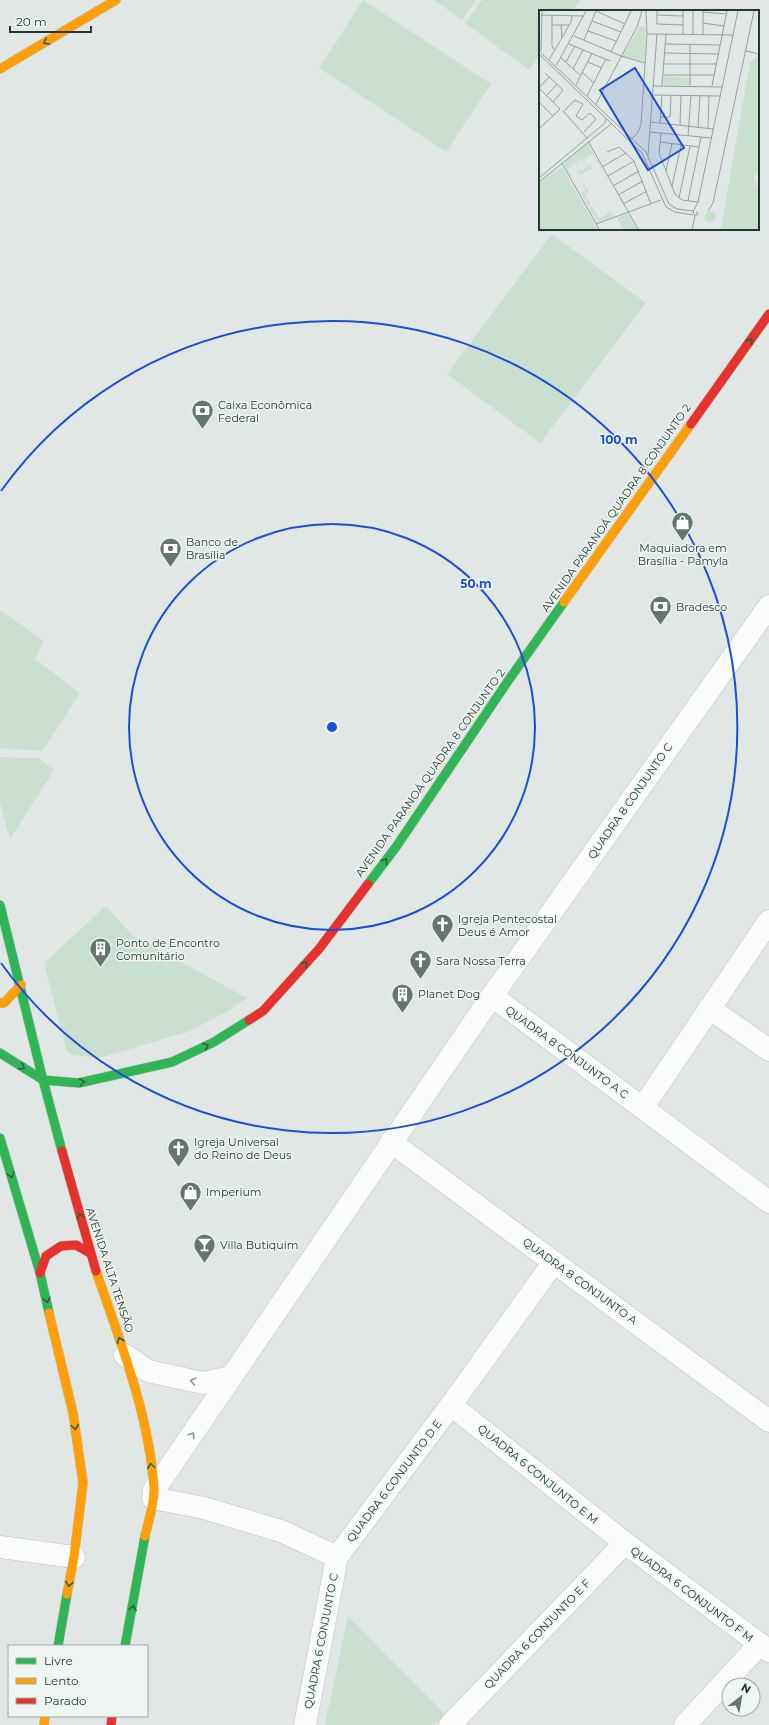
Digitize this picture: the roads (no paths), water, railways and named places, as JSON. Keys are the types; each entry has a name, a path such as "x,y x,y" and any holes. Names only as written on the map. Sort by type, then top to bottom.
{"street":[{"path":"0,69 116,0"},
{"name":"AVENIDA PARANOÁ QUADRA 8 CONJUNTO 2","path":"0,1054 43,1080 79,1083 172,1062 214,1042 263,1011 319,949 396,847 508,681 769,314"},
{"name":"QUADRA 8 CONJUNTO C","path":"154,1494 231,1377 492,996 769,606"},
{"name":"AVENIDA ALTA TENSÃO","path":"0,904 43,1080 90,1253 125,1355 145,1426 154,1494 125,1645"},
{"path":"643,1108 769,921"},
{"path":"0,1003 4,1003 21,985"},
{"name":"QUADRA 8 CONJUNTO A C","path":"492,996 769,1202"},
{"path":"709,1008 769,1050"},
{"path":"0,1138 40,1272 72,1413 83,1483 74,1557 58,1645"},
{"name":"QUADRA 8 CONJUNTO A","path":"391,1142 769,1421"},
{"path":"40,1272 46,1256 61,1246 76,1245 90,1253"},
{"name":"QUADRA 6 CONJUNTO D E","path":"337,1557 451,1405 554,1262"},
{"path":"125,1355 148,1371 204,1383 231,1377"},
{"name":"QUADRA 6 CONJUNTO E M","path":"451,1405 625,1544"},
{"path":"154,1494 280,1531 337,1557"},
{"name":"QUADRA 6 CONJUNTO F M","path":"625,1544 764,1648"},
{"name":"QUADRA 6 CONJUNTO E F","path":"450,1725 625,1544"},
{"path":"0,1547 74,1557"},
{"name":"QUADRA 6 CONJUNTO C","path":"305,1725 337,1557"},
{"path":"685,1725 764,1648"}],"place":[{"name":"Caixa Econômica Federal","path":"203,430"},
{"name":"Maquiadora em Brasília - Pamyla","path":"683,542"},
{"name":"Banco de Brasília","path":"170,568"},
{"name":"Bradesco","path":"660,626"},
{"name":"Igreja Pentecostal Deus é Amor","path":"443,944"},
{"name":"Ponto de Encontro Comunitário","path":"100,968"},
{"name":"Sara Nossa Terra","path":"421,980"},
{"name":"Planet Dog","path":"402,1014"},
{"name":"Igreja Universal do Reino de Deus","path":"179,1168"},
{"name":"Imperium","path":"190,1212"},
{"name":"Villa Butiquim","path":"205,1264"}]}
